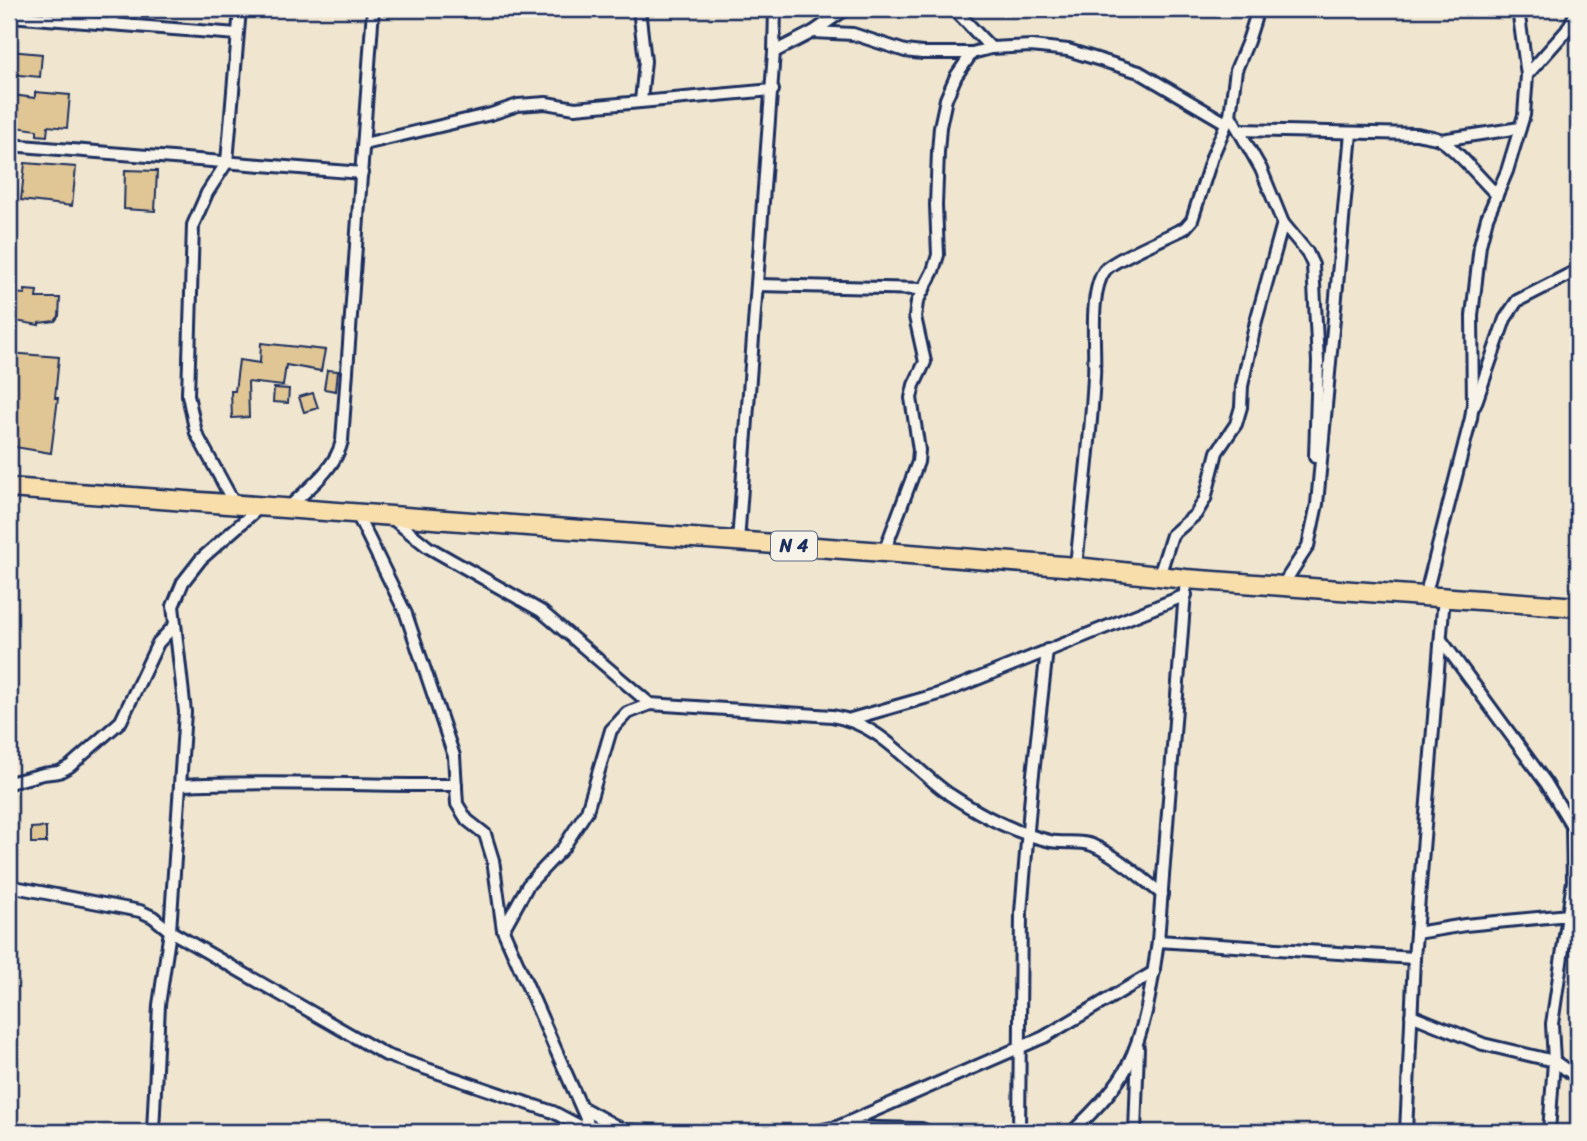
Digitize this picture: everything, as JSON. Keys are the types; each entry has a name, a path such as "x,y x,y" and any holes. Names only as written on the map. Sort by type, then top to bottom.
{"main road":[{"name":"N 4","path":"9,488 1076,567 1159,576 1186,587 1282,586 1578,607"}],"street":[{"path":"113,24 114,9"},
{"path":"235,505 196,433 188,395 193,225 207,193 227,162 240,9"},
{"path":"287,509 330,467 338,456 342,441 373,9"},
{"path":"639,9 645,61 641,100"},
{"path":"738,542 773,90 775,9"},
{"path":"774,52 813,32 846,9"},
{"path":"954,9 991,48"},
{"path":"1076,567 1094,374 1094,327 1099,281 1106,269 1116,261 1185,228 1192,220 1212,157 1228,119 1236,70 1255,19 1255,9"},
{"path":"1471,418 1472,316 1476,272 1487,218 1507,171 1524,115 1527,75 1518,9"},
{"path":"1527,75 1567,30 1578,9"},
{"path":"9,16 237,34"},
{"path":"813,32 853,34 905,51 972,53 991,48 1031,46 1068,50 1139,72 1228,119 1241,131 1261,169 1283,223 1307,252 1313,265 1318,362 1315,468 1319,491"},
{"path":"884,552 918,462 919,450 911,398 925,362 915,317 917,303 938,256 936,205 940,127 946,99 956,76 972,53"},
{"path":"364,144 518,105 546,103 575,108 773,90"},
{"path":"1241,131 1417,134 1441,140 1520,128"},
{"path":"1282,586 1308,546 1319,491 1351,133"},
{"path":"1441,140 1497,195"},
{"path":"9,145 362,173"},
{"path":"1159,576 1172,535 1196,514 1205,499 1217,452 1236,424 1256,321 1283,223"},
{"path":"1425,597 1471,418 1505,319 1517,301 1578,270"},
{"path":"758,285 924,289"},
{"path":"153,1132 159,1005 170,931 185,712 173,606 183,582 201,559 260,507"},
{"path":"357,514 406,614 454,756 457,804 467,820 485,834 493,860 503,930 592,1132"},
{"path":"387,515 428,547 541,611 650,704"},
{"path":"851,719 942,693 1047,650 1186,587 1158,941 1138,1042 1135,1132"},
{"path":"1406,1132 1414,958 1444,597"},
{"path":"9,783 59,772 121,721 158,643 174,626"},
{"path":"1442,641 1546,783 1569,820 1573,838 1576,879 1574,918 1552,1024 1554,1061 1549,1132"},
{"path":"1019,1132 1021,912 1047,650"},
{"path":"503,930 528,885 563,848 587,811 611,730 627,713 650,704 851,719 869,728 950,794 1028,834 1052,842 1088,843 1107,852 1162,894"},
{"path":"180,785 240,782 456,785"},
{"path":"9,886 140,911 170,931 386,1055 553,1112 592,1132"},
{"path":"1416,933 1465,925 1574,918"},
{"path":"1158,941 1414,958"},
{"path":"813,1132 837,1126 1020,1048 1056,1031 1154,972"},
{"path":"1411,1016 1483,1044 1554,1061 1576,1076"},
{"path":"1072,1132 1126,1069 1138,1042"},
{"path":"583,1108 623,1130"},
{"path":"837,1126 922,1129 929,1132"},
{"path":"601,1132 691,1132"}],"building":[{"path":"9,51 42,54 40,77 9,74"},
{"path":"35,92 70,95 67,128 48,126 47,136 37,135 37,130 9,126 12,95 35,98"},
{"path":"25,163 76,167 72,206 21,200"},
{"path":"125,170 157,171 155,211 124,209"},
{"path":"25,290 37,291 36,298 60,298 59,316 55,321 39,325 15,321 10,304 11,293 25,294"},
{"path":"261,343 325,350 321,371 286,365 283,386 248,382 249,417 232,418 231,391 235,391 239,360 260,363"},
{"path":"9,353 59,357 55,398 58,398 51,453 9,446"},
{"path":"327,370 338,371 336,391 324,389"},
{"path":"274,388 289,389 288,403 273,402"},
{"path":"313,393 318,408 304,412 299,397"},
{"path":"46,827 46,843 31,843 31,828"}]}
